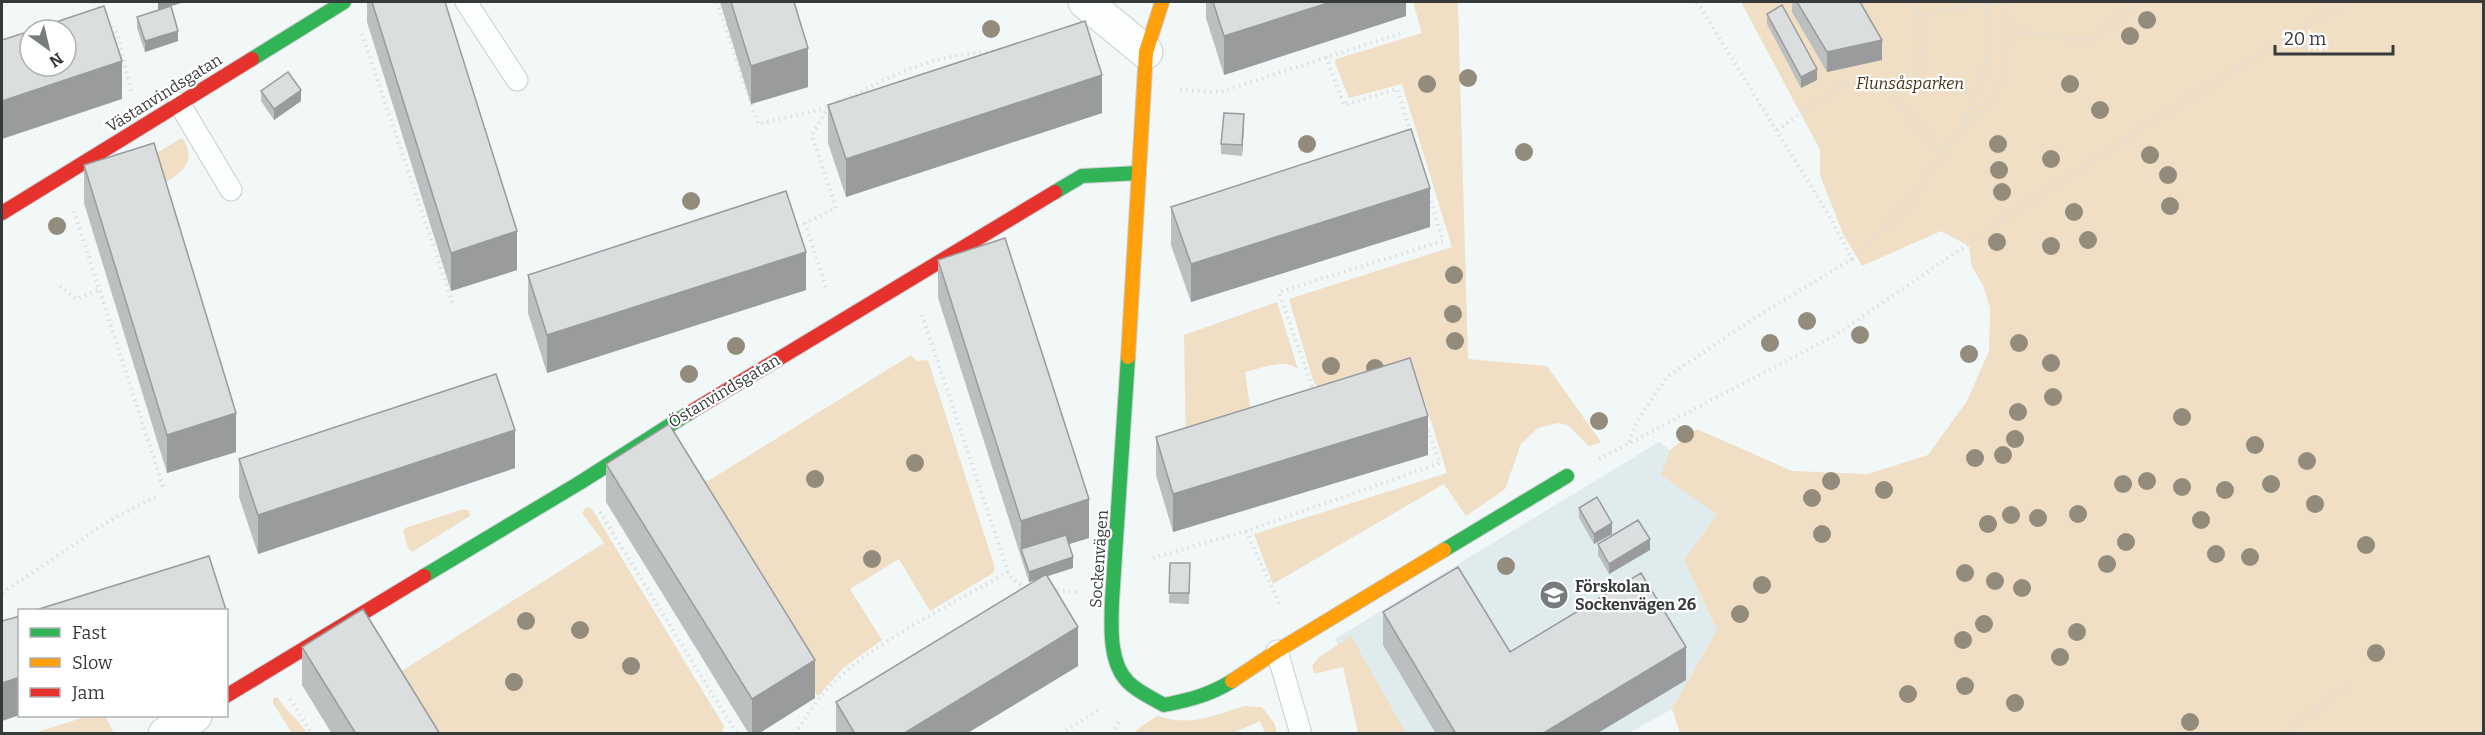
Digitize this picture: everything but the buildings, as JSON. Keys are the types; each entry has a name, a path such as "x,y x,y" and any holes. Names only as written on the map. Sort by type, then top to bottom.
{"street":[{"name":"Västanvindsgatan","path":"2,213 344,2"},
{"path":"1085,2 1146,52"},
{"name":"Sockenvägen","path":"1162,2 1146,52 1145,106 1116,558 1110,601 1117,656 1122,675 1135,687 1164,705 1200,697 1218,690 1277,651 1567,476"},
{"name":"Östanvindsgatan","path":"228,695 581,482 663,428 1082,176 1139,173"},
{"path":"165,734 193,717"}],"lane":[{"path":"466,2 517,80"},
{"path":"179,103 231,190"},
{"path":"1277,651 1301,734"}],"path":[{"path":"94,2 117,33 132,98"},
{"path":"717,2 758,124 828,108 927,61 964,52 998,52"},
{"path":"1697,2 1830,217 1852,259"},
{"path":"1914,2 1923,48 1916,77 1975,96"},
{"path":"1629,442 1637,421 1667,377 1756,317 1852,259 1910,203 1963,125 1984,73 1990,45 1987,2"},
{"path":"1918,15 1993,2"},
{"path":"1963,125 1982,112 1994,98 2002,80 2008,31 2003,2"},
{"path":"2008,31 2089,41 2140,2"},
{"path":"1567,476 1834,336 2043,192 2241,65 2346,2"},
{"path":"360,27 453,304"},
{"path":"1145,106 1170,109 1174,90 1220,92 1405,32"},
{"path":"106,36 117,33"},
{"path":"1326,57 1344,105 1397,89 1413,140"},
{"path":"1777,130 1838,87 1876,77 1943,156"},
{"path":"828,108 812,135 836,208 805,223 831,301 842,320"},
{"path":"1317,397 1310,385 1279,292 1443,241 1428,190"},
{"path":"71,204 164,490"},
{"path":"907,280 918,301 1008,572 1013,580 1023,587 1038,589"},
{"path":"60,286 76,299 99,290"},
{"path":"1116,558 1158,558 1246,531 1440,463 1424,418"},
{"path":"581,482 737,734"},
{"path":"2,593 109,522 159,495"},
{"path":"1246,531 1271,590 1298,639"},
{"path":"795,734 822,695 858,662 1008,572"},
{"path":"1049,590 1082,593 1092,601 1110,601"},
{"path":"2285,734 2295,723 2351,685"},
{"path":"1061,734 1135,687"},
{"path":"287,694 312,734"}],"shaded area":[{"name":"Förskolan Sockenvägen 26","path":"1659,442 1670,450 1662,475 1717,514 1684,560 1717,630 1672,709 1629,733 1389,733 1335,639"}],"green space":[{"path":"1413,2 1458,2 1468,359 1547,366 1601,442 1589,446 1568,425 1558,423 1538,428 1521,444 1505,489 1466,516 1444,484 1273,584 1254,534 1447,473 1424,398 1417,387 1320,391 1313,380 1289,299 1452,247 1402,84 1349,98 1335,63 1336,59 1422,33"},
{"name":"Flunsåsparken","path":"1741,2 2483,2 2483,733 1680,733 1672,709 1717,630 1684,560 1717,514 1661,475 1670,450 1697,429 1792,471 1868,474 1928,455 1967,401 1989,351 1990,308 1983,285 1972,267 1969,246 1941,231 1862,266 1843,234 1820,175 1820,150"},
{"path":"182,138 189,154 184,168 158,186 141,162"},
{"path":"1277,302 1298,369 1280,364 1245,372 1251,413 1186,452 1184,335"},
{"path":"911,355 917,361 928,360 995,568 993,573 930,611 899,559 850,589 882,640 843,668 818,696 684,478 690,474 708,481"},
{"path":"586,507 591,508 595,514 724,726 722,734 419,733 386,681 604,543 582,513"},
{"path":"464,509 469,511 470,516 412,552 408,548 403,531 405,528"},
{"path":"1351,636 1406,733 1358,733 1343,667 1314,673 1312,666 1318,658"},
{"path":"277,697 307,733 292,733 273,703 273,698"},
{"path":"1244,706 1262,707 1274,723 1277,733 1265,733 1260,721 1233,733 1134,734 1140,727 1157,716 1181,720 1201,719"},
{"path":"85,717 106,717 114,733 34,733"}],"traffic: fast":[{"path":"252,59 344,2"},
{"path":"1055,192 1082,176 1139,173"},
{"path":"1128,357 1112,611 1112,644 1117,665 1132,686 1164,705 1199,696 1232,681"},
{"path":"424,576 581,482 689,413"},
{"path":"1444,550 1567,476"}],"traffic: slow":[{"path":"1128,357 1146,52 1162,2"},
{"path":"1232,681 1277,651 1444,550"}],"traffic: jam":[{"path":"2,213 252,59"},
{"path":"689,413 1055,192"},
{"path":"228,695 424,576"}],"place":[{"name":"Förskolan Sockenvägen 26","path":"1554,595"}]}
